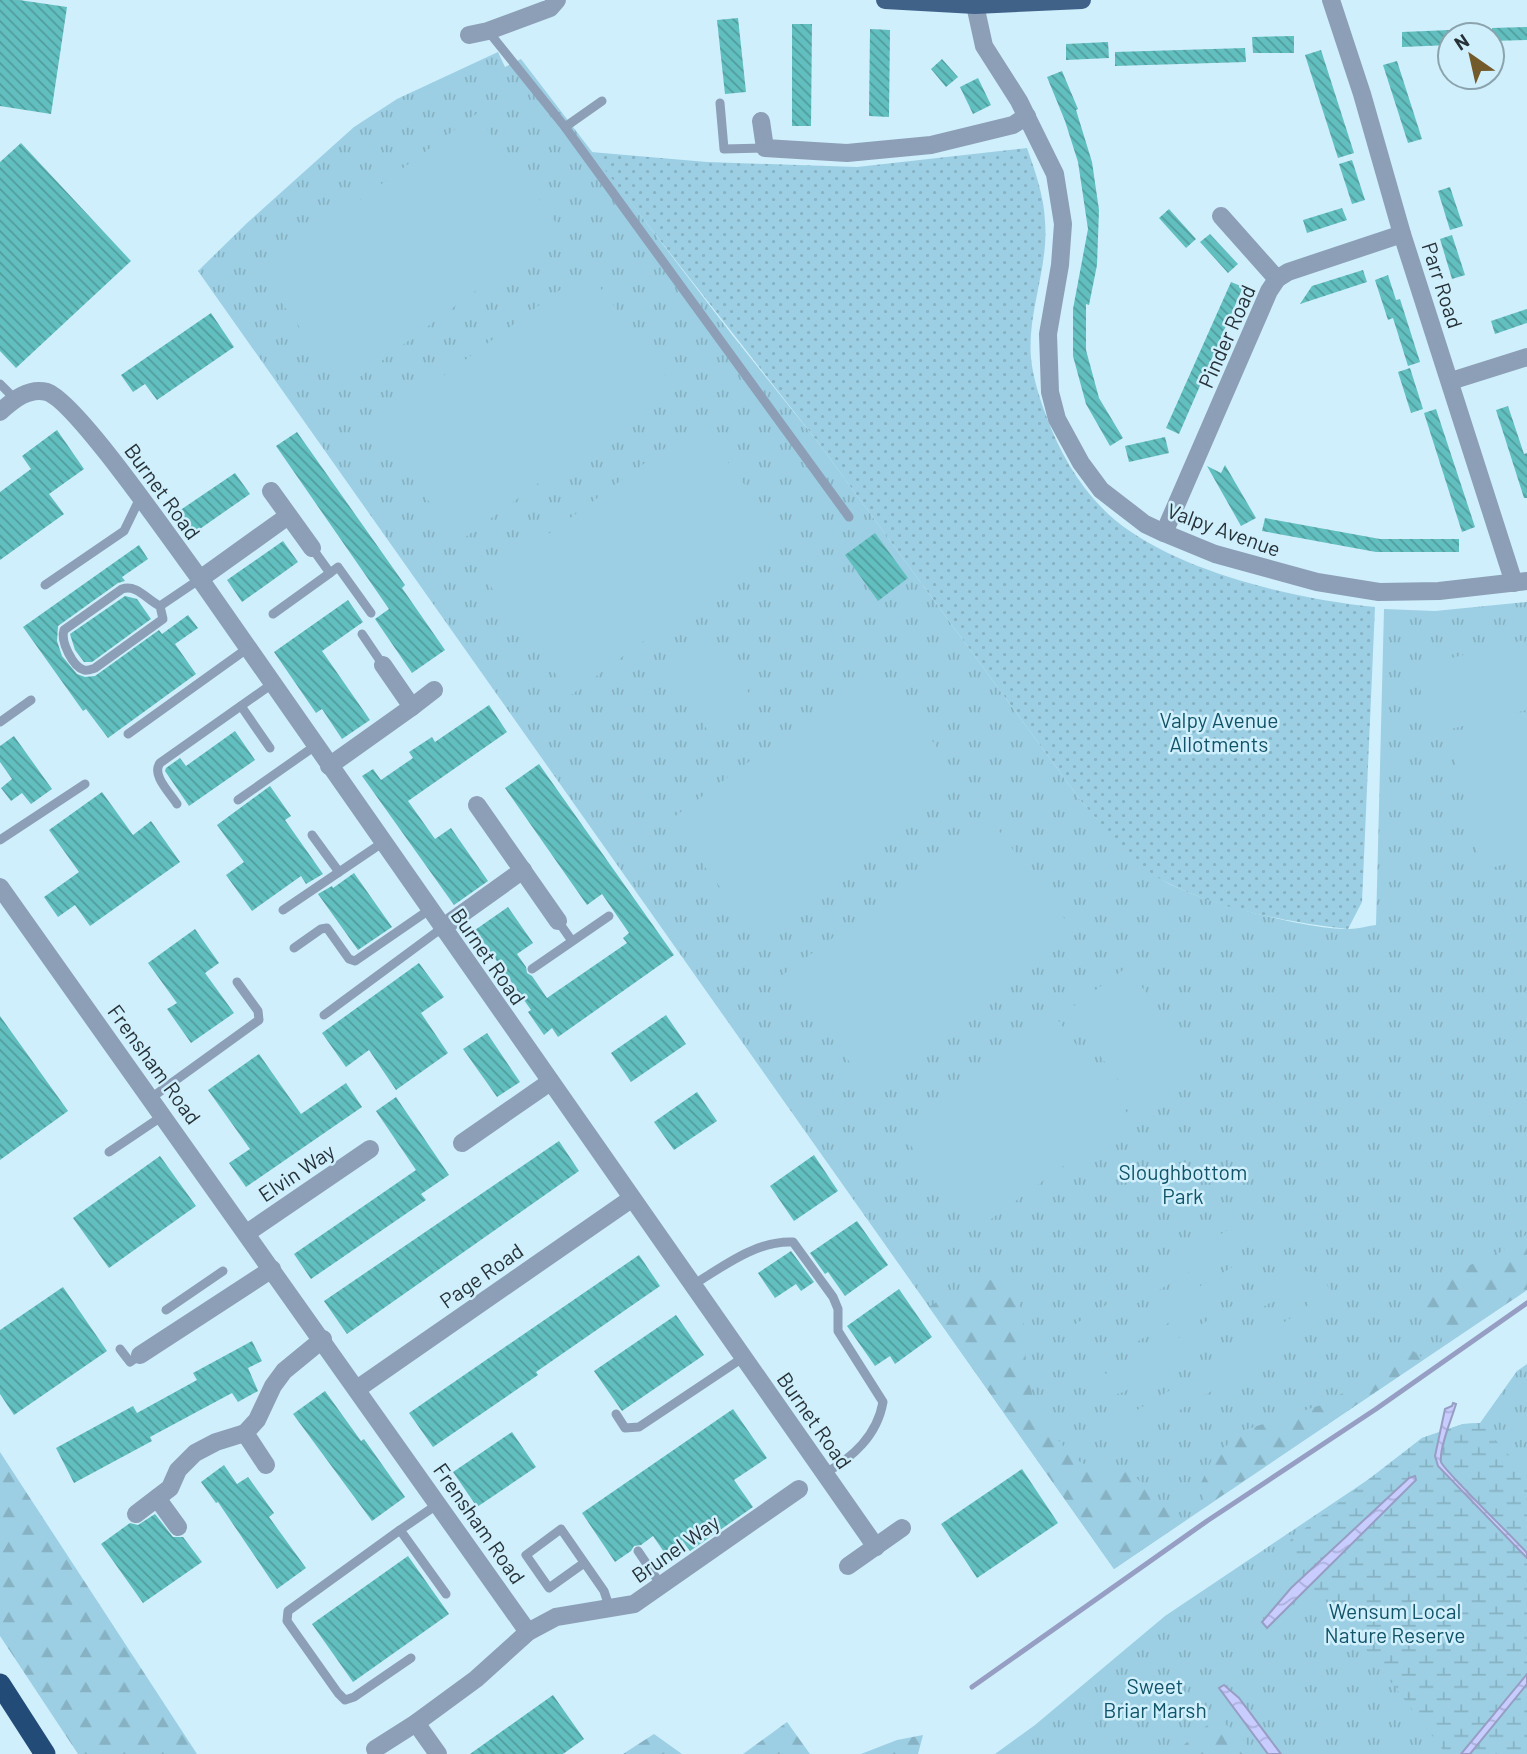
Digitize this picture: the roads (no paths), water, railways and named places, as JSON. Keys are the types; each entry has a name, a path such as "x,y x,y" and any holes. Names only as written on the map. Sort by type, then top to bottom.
{"highway":[{"path":"0,1684 45,1754"}],"main road":[{"path":"885,0 975,5 1082,0"}],"street":[{"path":"469,35 488,31 550,8 557,0"},
{"name":"Parr Road","path":"1331,0 1362,94 1402,234 1521,582"},
{"name":"Valpy Avenue","path":"975,5 984,46 1027,116 1055,174 1063,225 1060,265 1048,334 1050,392 1057,419 1081,463 1101,490 1145,524 1164,533 1215,554 1317,582 1379,592 1438,591 1521,582"},
{"path":"761,121 765,148 848,153 931,145 1013,125 1027,116"},
{"path":"1221,216 1278,279"},
{"name":"Pinder Road","path":"1164,533 1269,291 1278,279 1288,272 1402,234"},
{"path":"1451,381 1527,357"},
{"name":"Burnet Road","path":"16,400 27,392 44,391 58,397 100,445 140,498 200,579 876,1547"},
{"path":"0,412 16,400"},
{"path":"271,491 312,548"},
{"path":"200,579 288,516"},
{"path":"383,665 412,707"},
{"path":"329,766 434,691"},
{"path":"477,805 558,921"},
{"path":"442,928 523,870"},
{"name":"Frensham Road","path":"0,887 323,1339 528,1632"},
{"path":"462,1143 550,1082"},
{"name":"Elvin Way","path":"247,1233 370,1149"},
{"name":"Page Road","path":"357,1389 631,1199"},
{"path":"140,1355 203,1298 272,1269"},
{"path":"136,1514 170,1488 178,1470 195,1453 216,1442 245,1433 257,1420 273,1386 284,1371 323,1339"},
{"path":"245,1433 266,1465"},
{"name":"Brunel Way","path":"375,1749 476,1679 528,1632 556,1617 634,1604 799,1489"},
{"path":"157,1498 178,1527"},
{"path":"848,1566 902,1528"},
{"path":"416,1723 438,1754"}],"lane":[{"path":"488,31 565,127 849,517"},
{"path":"565,127 602,101"},
{"path":"720,103 724,149 765,148"},
{"path":"0,384 16,400"},
{"path":"45,586 124,531 140,498"},
{"path":"312,548 330,573"},
{"path":"274,614 338,567 371,613"},
{"path":"160,606 200,579"},
{"path":"130,586 136,588 146,599 160,606 163,619 95,668 86,671 80,668 64,646 64,631 122,589 130,586"},
{"path":"362,634 383,665"},
{"path":"128,734 247,648"},
{"path":"177,804 157,774 160,763 272,684"},
{"path":"0,722 30,700"},
{"path":"241,706 270,748"},
{"path":"238,800 315,746"},
{"path":"0,840 85,784"},
{"path":"312,835 339,872"},
{"path":"283,910 382,843"},
{"path":"294,948 321,929 327,928 349,959 355,961 429,910"},
{"path":"532,969 609,916"},
{"path":"558,921 572,941"},
{"path":"324,1015 442,928"},
{"path":"151,1098 259,1020 258,1011 237,982"},
{"path":"109,1152 164,1115"},
{"path":"693,1285 738,1257 767,1246 793,1242 833,1297 838,1309 838,1331 883,1402 879,1422 862,1447 824,1474"},
{"path":"166,1310 203,1298 223,1271"},
{"path":"120,1349 130,1362 140,1355"},
{"path":"616,1414 625,1428 639,1427 744,1357"},
{"path":"411,1658 354,1697 345,1700 287,1621 288,1611 438,1504"},
{"path":"400,1530 446,1594"},
{"path":"584,1563 549,1588 526,1555 561,1530 604,1591 610,1609"},
{"path":"638,1551 661,1585"}],"water":[{"path":"1453,1403 1456,1404 1444,1441 1441,1462 1527,1553 1527,1558 1438,1466 1435,1456 1445,1409"},
{"path":"1415,1476 1416,1480 1267,1628 1262,1622 1291,1588 1409,1478"},
{"path":"1527,1674 1527,1684 1470,1754 1461,1754"},
{"path":"1224,1685 1239,1698 1281,1754 1268,1754 1219,1688"}],"waterway":[{"path":"972,1687 1207,1521 1376,1409 1527,1303"}],"park label":[{"name":"Valpy Avenue Allotments","path":"1219,731"},
{"name":"Sloughbottom Park","path":"1183,1183"},
{"name":"Wensum Local Nature Reserve","path":"1395,1622"},
{"name":"Sweet Briar Marsh","path":"1155,1697"}]}
